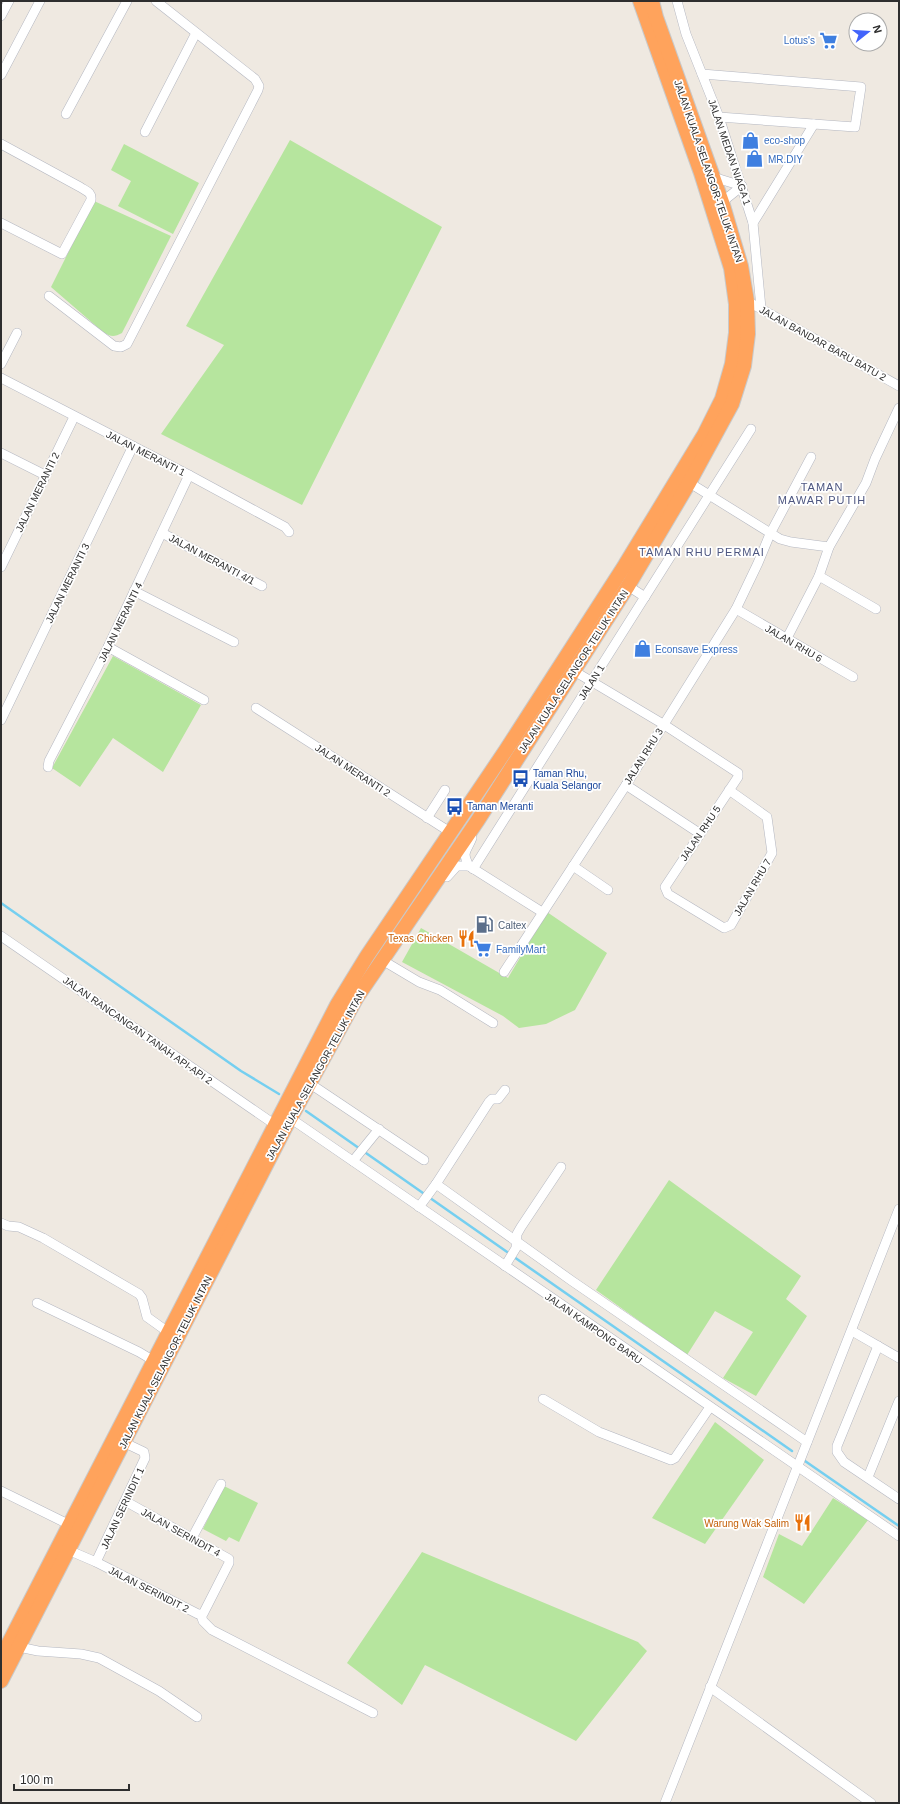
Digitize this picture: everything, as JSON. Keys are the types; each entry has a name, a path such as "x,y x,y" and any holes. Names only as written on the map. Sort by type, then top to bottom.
{"highway":[{"name":"JALAN KUALA SELANGOR-TELUK INTAN","path":"1,1681 309,1082 357,997 478,820 628,586 684,479 722,399 732,364 736,333 736,304 731,268 720,231 640,1"},
{"name":"JALAN KUALA SELANGOR-TELUK INTAN","path":"1,1658 274,1124 336,1006 367,956 554,675 625,565 684,479 732,404 744,366 748,334 747,301 741,266 722,202 656,17 652,1"}],"street":[{"path":"1,16 9,1"},
{"path":"1,75 40,1"},
{"path":"66,114 127,1"},
{"path":"49,296 114,346 121,347 127,344 258,90 259,86 255,79 156,1"},
{"name":"JALAN MEDAN NIAGA 1","path":"677,1 686,34 719,117 753,222 761,308"},
{"path":"146,132 196,33"},
{"path":"702,74 862,87 855,127 719,117"},
{"path":"753,222 814,124"},
{"path":"1,144 80,187 92,196 62,254 1,223"},
{"path":"713,177 742,186"},
{"path":"722,202 742,186"},
{"name":"JALAN BANDAR BARU BATU 2","path":"747,301 899,386"},
{"path":"1,364 17,333"},
{"name":"JALAN MERANTI 1","path":"1,378 189,475 285,527 289,532"},
{"path":"787,638 819,576 829,548 866,483 875,459 899,408"},
{"name":"JALAN MERANTI 2","path":"1,566 74,417"},
{"name":"JALAN 1","path":"471,868 592,681 750,429"},
{"name":"JALAN MERANTI 3","path":"1,720 133,446"},
{"path":"1,453 45,475"},
{"name":"JALAN RHU 3","path":"504,972 626,785 736,609 770,534 812,457"},
{"name":"JALAN MERANTI 4","path":"48,767 49,761 108,647 189,475"},
{"path":"684,479 770,534 791,542 829,548"},
{"name":"JALAN MERANTI 4/1","path":"162,533 262,586"},
{"path":"819,576 876,609"},
{"path":"628,586 644,597"},
{"path":"134,590 234,642"},
{"name":"JALAN RHU 6","path":"736,609 853,677"},
{"path":"108,647 204,700"},
{"path":"574,671 663,724"},
{"name":"JALAN MERANTI 2","path":"256,708 450,832"},
{"name":"JALAN RHU 5","path":"663,724 736,770 738,773 738,777 699,832 666,884 665,889"},
{"path":"626,785 699,832"},
{"path":"427,818 445,790"},
{"name":"JALAN RHU 7","path":"665,889 668,894 721,927 726,928 730,925 772,853 767,817 729,790"},
{"path":"478,820 472,841 464,853 465,860 471,868 542,912"},
{"path":"427,896 439,889 452,869 457,866 471,868"},
{"path":"573,866 608,890"},
{"name":"JALAN RANCANGAN TANAH API-API 2","path":"1,936 274,1124"},
{"path":"382,960 419,982 440,990 493,1023"},
{"path":"309,1082 424,1160"},
{"path":"419,1207 436,1184 489,1102 492,1099 498,1099 505,1090"},
{"name":"JALAN KAMPONG BARU","path":"290,1118 355,1158 419,1207 507,1264 710,1407 899,1536"},
{"path":"355,1158 379,1129"},
{"path":"507,1264 516,1245 517,1234 521,1226 561,1167"},
{"path":"436,1184 516,1245 807,1442"},
{"path":"665,1803 899,1210"},
{"path":"1,1223 8,1226 18,1227 44,1238 139,1294 142,1298 147,1317 168,1332"},
{"path":"37,1302 139,1352 154,1361"},
{"path":"852,1331 899,1358"},
{"path":"878,1346 837,1446 837,1452 844,1462 899,1499"},
{"path":"543,1399 599,1432 672,1460 675,1458 710,1407"},
{"path":"868,1477 899,1401"},
{"name":"JALAN SERINDIT 1","path":"96,1562 145,1456 142,1451 123,1442"},
{"path":"192,1538 221,1484"},
{"path":"1,1491 70,1525"},
{"name":"JALAN SERINDIT 4","path":"125,1501 229,1559 229,1563 216,1588"},
{"name":"JALAN SERINDIT 2","path":"68,1550 96,1562 201,1615 205,1612 216,1588"},
{"path":"201,1615 203,1621 212,1630 373,1713"},
{"path":"19,1647 38,1651 82,1654 99,1658 159,1691 197,1717"},
{"path":"710,1688 871,1803"}],"green space":[{"path":"290,140 442,227 302,505 161,434 224,345 186,326"},
{"path":"124,144 199,183 173,234 118,206 131,181 111,170"},
{"path":"94,201 171,236 122,333 115,336 110,336 103,332 51,287"},
{"path":"113,656 201,705 163,772 113,738 80,787 52,768"},
{"path":"547,912 607,953 575,1010 546,1024 519,1028 503,1016 402,962 421,928 508,978"},
{"path":"669,1180 801,1276 786,1299 807,1316 756,1396 723,1378 753,1332 715,1311 687,1355 596,1290"},
{"path":"715,1422 764,1460 705,1544 652,1518"},
{"path":"224,1486 258,1503 239,1542 229,1537 226,1541 203,1529"},
{"path":"833,1498 868,1520 804,1604 763,1577 779,1534 802,1546"},
{"path":"422,1552 638,1642 647,1651 576,1741 425,1665 402,1705 347,1663"}],"waterway":[{"path":"1,903 241,1071 279,1094"},
{"path":"306,1111 510,1254"},
{"path":"514,1257 792,1451"},
{"path":"805,1461 899,1526"}],"place":[{"name":"Lotus's","path":"828,40"},
{"name":"eco-shop","path":"751,140"},
{"name":"MR.DIY","path":"755,159"},
{"name":"Econsave Express","path":"642,649"},
{"name":"Taman Rhu, Kuala Selangor","path":"520,779"},
{"name":"Taman Meranti","path":"454,806"},
{"name":"Caltex","path":"485,925"},
{"name":"Texas Chicken","path":"466,938"},
{"name":"FamilyMart","path":"483,949"},
{"name":"Warung Wak Salim","path":"802,1523"}],"district":[{"name":"TAMAN MAWAR PUTIH","path":"822,493"},
{"name":"TAMAN RHU PERMAI","path":"702,552"}]}
